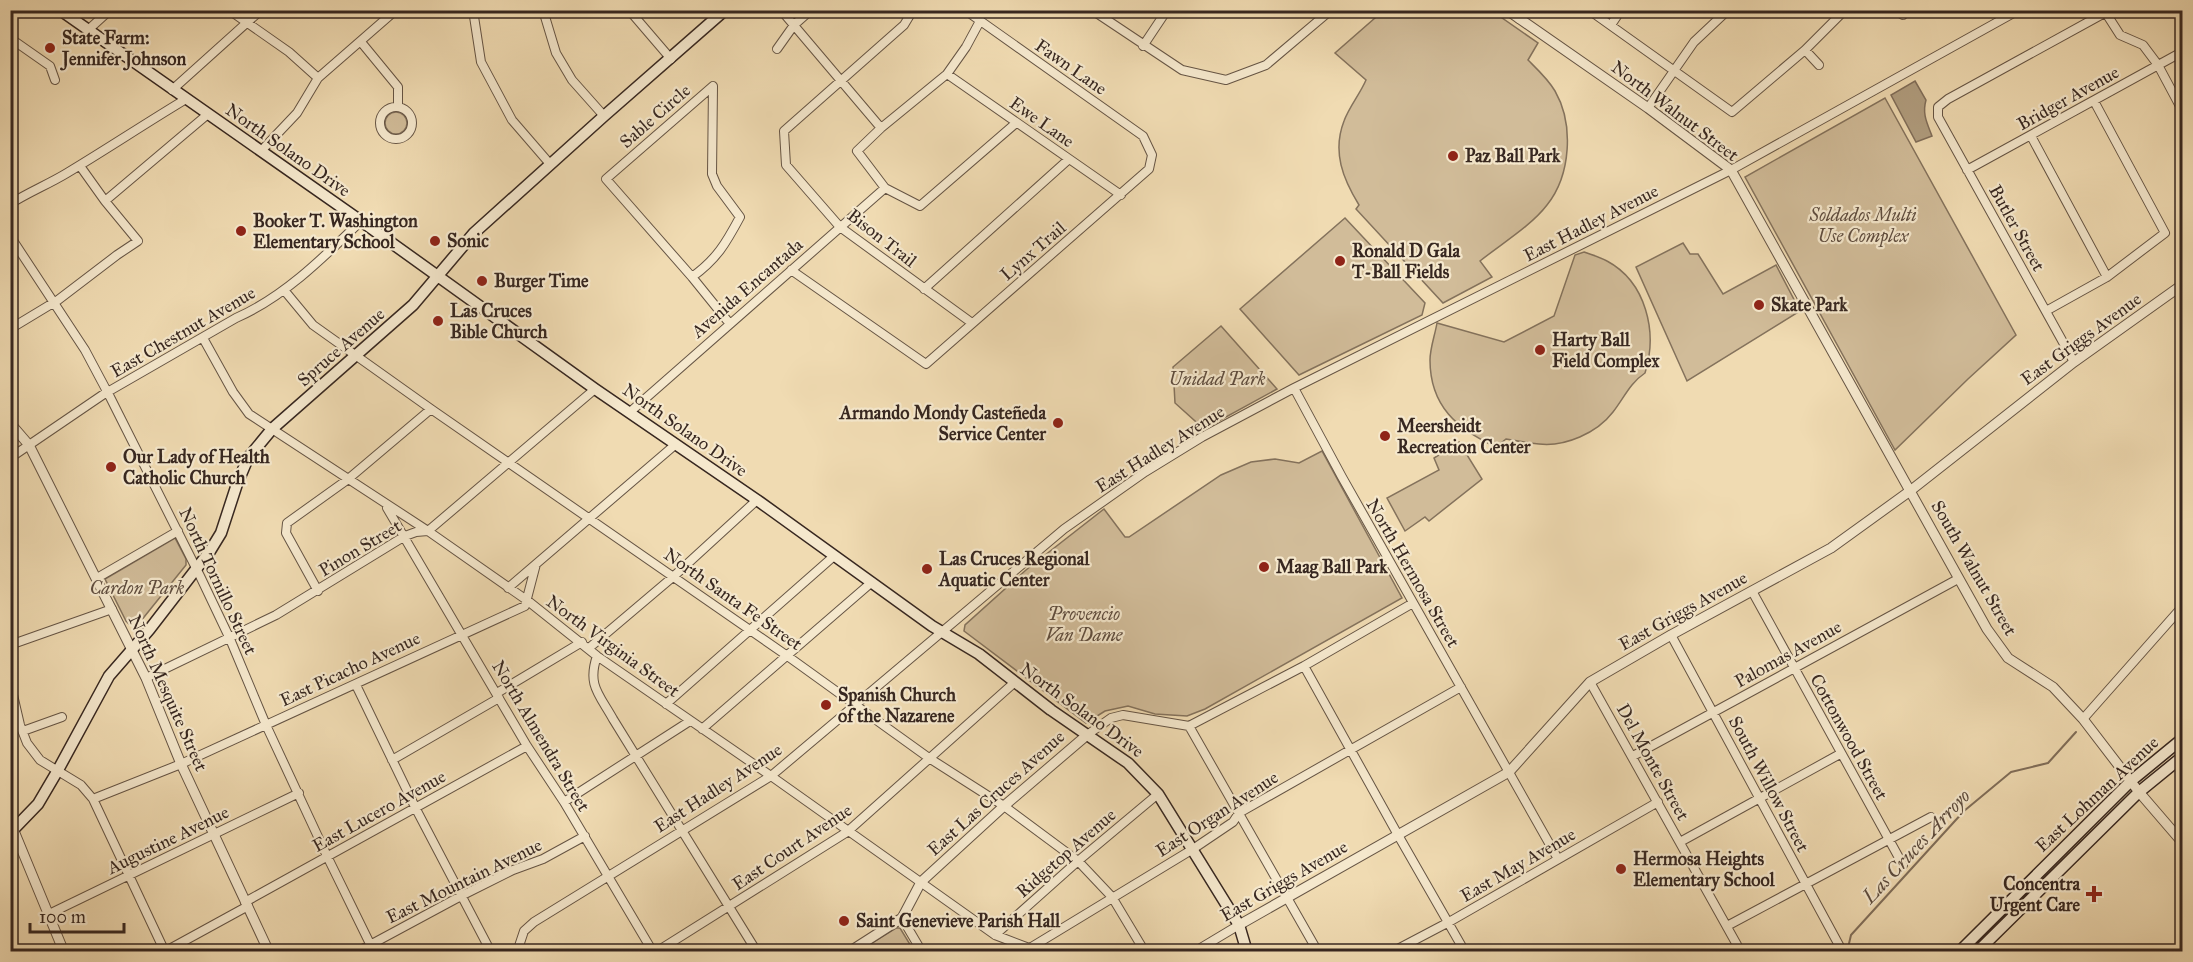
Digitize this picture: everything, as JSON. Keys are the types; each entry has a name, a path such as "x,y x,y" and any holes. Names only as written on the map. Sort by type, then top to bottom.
{"main road":[{"name":"North Solano Drive","path":"60,10 361,220 595,389 758,500 942,632 979,654 1128,763 1158,794 1193,849 1239,925 1247,951"},
{"name":"Spruce Avenue","path":"58,770 109,676 196,568 221,532 248,458 272,429 413,304 470,237 725,10"},
{"name":"East Lohman Avenue","path":"1959,951 2131,781 2182,739"},
{"name":"East Lohman Avenue","path":"1977,951 2139,792 2182,757"},
{"path":"12,832 38,804 58,770"}],"street":[{"path":"10,21 17,10"},
{"path":"88,30 110,10"},
{"path":"229,10 289,52 318,78"},
{"path":"172,90 261,10"},
{"path":"261,151 297,113 318,78 396,10"},
{"path":"473,10 481,62 512,120 550,164"},
{"path":"543,10 556,53 572,80 604,116"},
{"path":"629,10 671,59"},
{"path":"781,10 881,128"},
{"path":"777,49 794,25 811,10"},
{"path":"841,81 904,25 913,10"},
{"name":"Fawn Lane","path":"966,10 1143,136 1152,155"},
{"path":"1092,10 1182,70 1226,80 1266,65 1331,10"},
{"path":"1143,46 1167,10"},
{"name":"North Walnut Street","path":"1508,10 1522,15 1731,170 1910,491"},
{"path":"1589,10 1732,112 1805,50 1845,10"},
{"path":"1611,25 1621,10"},
{"path":"1648,108 1694,42 1728,10"},
{"name":"East Hadley Avenue","path":"517,951 527,927 771,776 1064,529 1144,472 1294,388 1731,170 2019,10"},
{"path":"2107,11 2120,34 2143,45 2158,66 2182,110"},
{"name":"Butler Street","path":"2074,362 1938,117 1938,107 1948,99 2107,11"},
{"path":"980,21 966,48 947,74 881,128 857,151 885,188 920,206 1016,123"},
{"path":"10,38 50,66 55,80"},
{"path":"361,42 398,87 399,107"},
{"path":"1805,50 1820,65"},
{"name":"Bridger Avenue","path":"1967,170 2182,52"},
{"name":"Ewe Lane","path":"947,74 1121,195"},
{"name":"Bison Trail","path":"841,81 784,131 786,165 840,227 972,323"},
{"name":"Sable Circle","path":"692,276 707,266 722,250 740,217 717,186 712,174 713,86 606,179 692,276 730,324"},
{"path":"10,204 30,191 60,178 186,99"},
{"path":"2046,311 2107,276 2165,233 2094,100"},
{"path":"399,107 409,113 412,125 408,135 392,140 380,129 380,118 387,109 399,107"},
{"path":"105,201 208,114"},
{"path":"2031,136 2107,276"},
{"name":"Lynx Trail","path":"791,270 926,364 1121,195 1149,169 1152,155"},
{"path":"924,289 1069,159"},
{"path":"10,329 53,303 138,241 80,166"},
{"name":"Avenida Encantada","path":"630,412 885,188"},
{"name":"East Chestnut Avenue","path":"10,458 108,392 251,312 284,290 328,253 361,220"},
{"name":"North Tornillo Street","path":"10,236 85,350 108,392 230,639 266,725 372,948"},
{"name":"East Griggs Avenue","path":"1194,951 1509,772 1590,682 1831,548 1910,491 2074,362 2182,285"},
{"name":"North Santa Fe Street","path":"284,290 314,325 431,409 750,629 929,758 1004,806 1078,861 1112,897 1145,951"},
{"name":"North Virginia Street","path":"203,338 232,392 249,414 428,531 528,602 597,656 995,935 1028,950"},
{"name":"North Hermosa Street","path":"1294,388 1557,859"},
{"name":"Pinon Street","path":"146,678 230,639 318,591 405,536 428,531 595,389"},
{"path":"318,591 286,533 285,526 289,520 347,480 431,409"},
{"name":"North Mesquite Street","path":"10,423 29,445 132,649 181,764 269,951"},
{"path":"508,588 676,444"},
{"name":"South Walnut Street","path":"1910,491 1987,629 2008,658 2053,687 2083,719 2139,792 2182,842"},
{"path":"392,760 585,645 674,576 758,500"},
{"name":"North Almendra Street","path":"386,504 528,746 655,951"},
{"path":"97,578 178,531"},
{"path":"666,704 834,556"},
{"path":"528,602 536,564"},
{"name":"Palomas Avenue","path":"1633,756 1958,579"},
{"path":"702,729 872,582"},
{"name":"Cottonwood Street","path":"1752,591 1903,865"},
{"name":"East Picacho Avenue","path":"93,799 181,764 356,685 525,606 528,602"},
{"path":"1318,951 1189,726 1304,666 1413,603"},
{"path":"2083,719 2182,607"},
{"path":"10,645 112,609"},
{"name":"South Willow Street","path":"1671,635 1840,947"},
{"path":"597,656 592,675 595,686 757,951"},
{"path":"1304,666 1465,951"},
{"path":"10,682 27,743 40,760 81,785 93,799 165,951"},
{"name":"East Court Avenue","path":"655,951 730,907 848,832 1015,682"},
{"name":"Del Monte Street","path":"1590,682 1741,951"},
{"path":"356,685 416,809 491,951"},
{"name":"East Organ Avenue","path":"1028,950 1193,849 1233,822 1239,813 1461,687"},
{"name":"East Las Cruces Avenue","path":"902,918 921,882 1004,806 1087,735 1111,718 1124,715 1189,726"},
{"path":"23,731 62,717"},
{"path":"564,802 690,721"},
{"name":"East Lucero Avenue","path":"165,951 327,856 528,746"},
{"path":"1680,842 1840,754"},
{"name":"Augustine Avenue","path":"49,914 299,793"},
{"name":"Ridgetop Avenue","path":"995,935 1158,794"},
{"name":"East May Avenue","path":"1392,951 1449,922 1658,802"},
{"path":"1727,926 1931,817"},
{"path":"12,832 64,951"},
{"name":"East Mountain Avenue","path":"357,951 372,948 461,896 513,870 543,859 585,836"},
{"path":"849,951 902,918 922,951"}],"green space":[{"name":"Paz Ball Park","path":"1383,11 1492,11 1538,43 1528,60 1555,91 1565,119 1567,149 1565,164 1555,193 1540,213 1480,261 1492,277 1443,303 1356,209 1359,205 1348,185 1341,165 1339,144 1341,132 1346,116 1366,80 1335,53"},
{"name":"Soldados Multi Use Complex","path":"1885,98 2016,335 1895,450 1745,177"},
{"path":"396,112 404,115 407,123 404,131 396,134 388,131 385,123 388,115"},
{"name":"Ronald D Gala T-Ball Fields","path":"1345,218 1425,303 1422,315 1299,375 1240,309"},
{"path":"1683,243 1690,254 1698,254 1723,294 1776,265 1800,311 1687,381 1636,267"},
{"name":"Harty Ball Field Complex","path":"1584,252 1620,270 1640,295 1649,325 1649,357 1645,373 1631,386 1606,420 1580,437 1549,444 1506,439 1496,447 1458,424 1441,403 1431,376 1430,360 1437,323 1504,342 1554,316 1575,255"},
{"name":"Unidad Park","path":"1221,326 1277,389 1204,429 1175,403 1173,367"},
{"path":"1459,442 1482,479 1429,521 1425,517 1405,531 1387,498 1439,470 1434,458"},
{"name":"Provencio Van Dame","path":"1322,451 1402,598 1205,709 1187,716 1155,714 1128,706 1105,711 1086,723 964,631 965,625 1026,570 1104,509 1125,537 1129,537 1221,475 1251,462 1275,459 1299,463"},
{"name":"Cardon Park","path":"175,538 186,559 186,565 140,622 130,625 105,579"},
{"path":"896,928 900,928 914,951 859,951"}],"shaded area":[{"path":"1915,81 1926,100 1925,114 1932,136 1916,142 1891,95"}],"waterway":[{"name":"Las Cruces Arroyo","path":"1847,952 1851,935 1964,811 2011,772 2048,763 2076,732"}],"place":[{"name":"State Farm: Jennifer Johnson","path":"50,48"},
{"name":"Paz Ball Park","path":"1453,156"},
{"name":"Booker T. Washington Elementary School","path":"241,231"},
{"name":"Sonic","path":"435,241"},
{"name":"Ronald D Gala T-Ball Fields","path":"1340,261"},
{"name":"Burger Time","path":"482,281"},
{"name":"Skate Park","path":"1759,305"},
{"name":"Las Cruces Bible Church","path":"438,321"},
{"name":"Harty Ball Field Complex","path":"1540,350"},
{"name":"Armando Mondy Casteñeda Service Center","path":"1058,423"},
{"name":"Meersheidt Recreation Center","path":"1385,436"},
{"name":"Our Lady of Health Catholic Church","path":"111,467"},
{"name":"Maag Ball Park","path":"1264,567"},
{"name":"Las Cruces Regional Aquatic Center","path":"927,569"},
{"name":"Spanish Church of the Nazarene","path":"826,705"},
{"name":"Hermosa Heights Elementary School","path":"1621,869"},
{"name":"Concentra Urgent Care","path":"2094,894"},
{"name":"Saint Genevieve Parish Hall","path":"844,921"}]}
